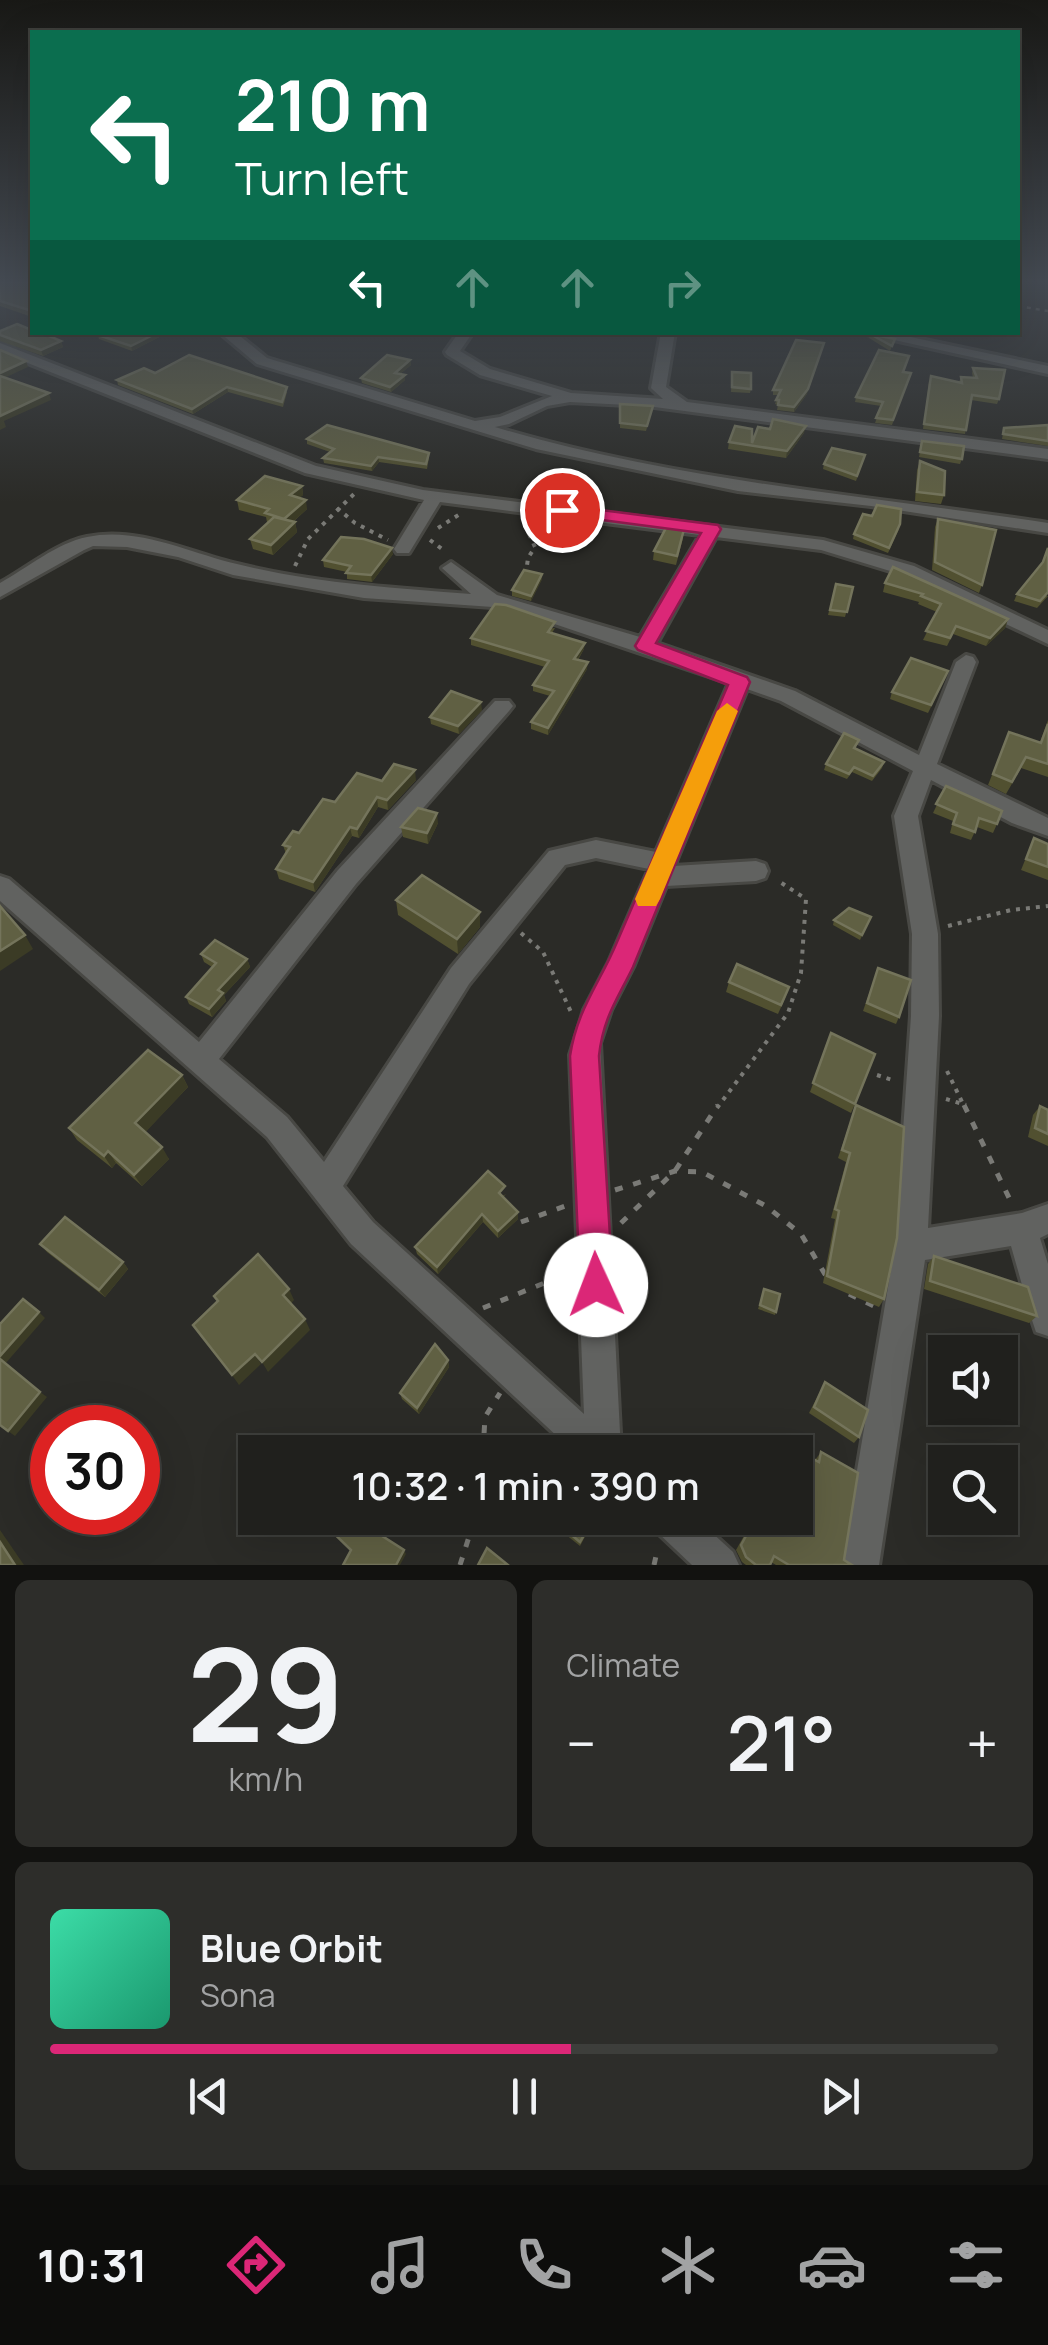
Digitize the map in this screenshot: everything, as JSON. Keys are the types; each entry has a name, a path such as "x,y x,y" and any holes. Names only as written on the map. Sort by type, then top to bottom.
{"street":[{"path":"25,356 311,470 435,497 824,544 878,558 1048,638"},
{"path":"256,356 536,444 738,486 1048,528"},
{"path":"459,356 485,372 570,397 686,406 1048,454"},
{"path":"664,356 658,388 686,406"},
{"path":"981,356 1048,370"},
{"path":"473,424 504,421 542,402 570,397"},
{"path":"403,549 435,497"},
{"path":"645,646 712,529"},
{"path":"0,591 91,540 182,552 233,569 364,592 509,602 788,696 1048,827"},
{"path":"450,568 490,600"},
{"path":"860,1565 911,1246 925,934 906,816 966,662"},
{"path":"600,1435 584,1056 588,1034 595,1008 620,967 740,682"},
{"path":"202,1058 347,877 502,706"},
{"path":"326,1186 460,976 557,858 578,848 596,848 659,870 756,871"},
{"path":"0,886 277,1127 362,1232 582,1435"},
{"path":"911,1246 1035,1224 1048,1320"},
{"path":"688,1535 720,1565"}],"path":[{"path":"295,580 296,562 308,539 366,484"},
{"path":"526,573 528,558 535,547 524,516 532,507"},
{"path":"426,538 448,554 450,568"},
{"path":"455,1319 547,1282 595,1252 674,1172 734,1083 788,1013 802,973 806,899 798,890 756,871"},
{"path":"925,934 1011,910 1048,906"},
{"path":"506,920 543,952 566,1006 588,1034"},
{"path":"939,1057 1006,1187 1035,1224"},
{"path":"521,1222 674,1172 702,1172 766,1206 801,1234 820,1270 830,1280"},
{"path":"842,1289 899,1317"},
{"path":"484,1435 485,1417 513,1372"},
{"path":"460,1565 470,1535"}],"building":[{"path":"0,356 26,361 0,373"},
{"path":"192,356 287,387 282,402 227,387 192,409 117,380 144,368 155,373"},
{"path":"386,356 410,360 395,373 405,375 390,387 361,378"},
{"path":"789,356 819,356 808,389 794,407 778,405 781,390 773,390"},
{"path":"876,356 909,356 903,372 911,373 893,420 876,418 883,402 856,397"},
{"path":"973,368 1005,370 999,399 972,395 966,430 924,424 931,376 962,383 961,377 977,378"},
{"path":"732,372 751,373 751,389 732,387"},
{"path":"0,376 49,393 0,416"},
{"path":"620,404 653,406 647,426 620,423"},
{"path":"773,419 806,426 787,451 729,442 735,426 752,429 752,443 758,427 770,429"},
{"path":"327,425 429,453 426,464 378,457 371,466 323,458 334,449 307,439"},
{"path":"1048,425 1048,441 1003,434 1004,428"},
{"path":"922,441 964,446 962,459 920,452"},
{"path":"832,448 865,455 857,476 824,464"},
{"path":"920,461 945,471 944,495 917,492"},
{"path":"265,476 302,486 290,495 306,500 284,519 265,513 269,509 237,500"},
{"path":"877,505 901,509 900,524 889,548 854,534 863,514 872,516"},
{"path":"274,517 295,522 271,545 250,539"},
{"path":"938,519 996,530 982,585 935,562"},
{"path":"667,526 684,529 677,556 654,551"},
{"path":"341,537 392,548 371,575 346,573 351,566 323,560"},
{"path":"1048,548 1048,592 1040,601 1017,594 1043,562"},
{"path":"893,567 1008,619 990,638 956,626 950,638 926,631 941,604 923,594 885,583"},
{"path":"524,570 542,574 531,596 512,590"},
{"path":"836,584 853,587 847,612 830,610"},
{"path":"495,604 555,622 548,632 585,643 574,659 588,662 548,728 531,722 554,691 533,685 549,661 471,638"},
{"path":"911,658 948,671 931,705 892,692"},
{"path":"451,691 481,702 458,726 430,717"},
{"path":"1048,724 1048,764 1026,757 1012,782 993,774 1009,732 1041,743"},
{"path":"844,733 859,740 854,748 884,762 873,776 854,767 849,774 826,764"},
{"path":"394,764 415,770 387,800 377,797 357,829 350,827 313,882 276,869 290,847 283,845 293,831 299,833 323,799 335,802 357,773 382,781"},
{"path":"946,786 1002,811 997,824 979,818 975,832 953,824 957,813 936,804"},
{"path":"418,808 437,813 427,833 401,827"},
{"path":"1034,838 1048,844 1048,867 1026,859"},
{"path":"422,875 480,912 457,939 396,900"},
{"path":"0,906 25,935 0,951"},
{"path":"849,908 871,917 862,935 834,920"},
{"path":"215,940 247,959 218,990 223,993 209,1009 186,997 216,963 201,954"},
{"path":"737,964 789,987 781,1005 729,982"},
{"path":"878,968 911,980 899,1017 867,1003"},
{"path":"831,1033 875,1054 855,1104 813,1083"},
{"path":"148,1050 182,1075 135,1123 162,1147 134,1175 108,1151 104,1156 69,1128"},
{"path":"856,1105 904,1127 897,1238 884,1299 827,1276 839,1211 835,1209 850,1153 842,1150"},
{"path":"1040,1106 1048,1110 1048,1134 1035,1128"},
{"path":"488,1171 505,1186 499,1193 518,1212 498,1231 482,1214 437,1267 415,1247"},
{"path":"65,1217 123,1262 99,1290 40,1244"},
{"path":"258,1254 289,1289 283,1295 305,1319 262,1362 255,1354 232,1375 193,1325 218,1301 214,1296"},
{"path":"934,1256 1028,1287 1037,1316 930,1281"},
{"path":"764,1289 780,1294 776,1312 760,1305"},
{"path":"23,1299 39,1312 0,1356 0,1324"},
{"path":"435,1344 448,1360 417,1408 400,1393"},
{"path":"0,1359 40,1392 8,1431 0,1425"},
{"path":"825,1382 868,1410 859,1437 814,1407"},
{"path":"821,1452 858,1473 844,1560 852,1565 789,1565 774,1556 770,1565 756,1565 746,1557 741,1545 747,1535 813,1535 813,1459 819,1462"},
{"path":"336,1535 381,1535 404,1550 396,1565 343,1565 351,1550"},
{"path":"0,1542 15,1565 0,1565"},
{"path":"487,1548 508,1565 478,1565"}],"slow traffic":[{"path":"647,899 727,711"}],"route":[{"path":"562,510 712,529 645,646 740,682 620,967 595,1008 588,1034 584,1056 596,1285"}]}
